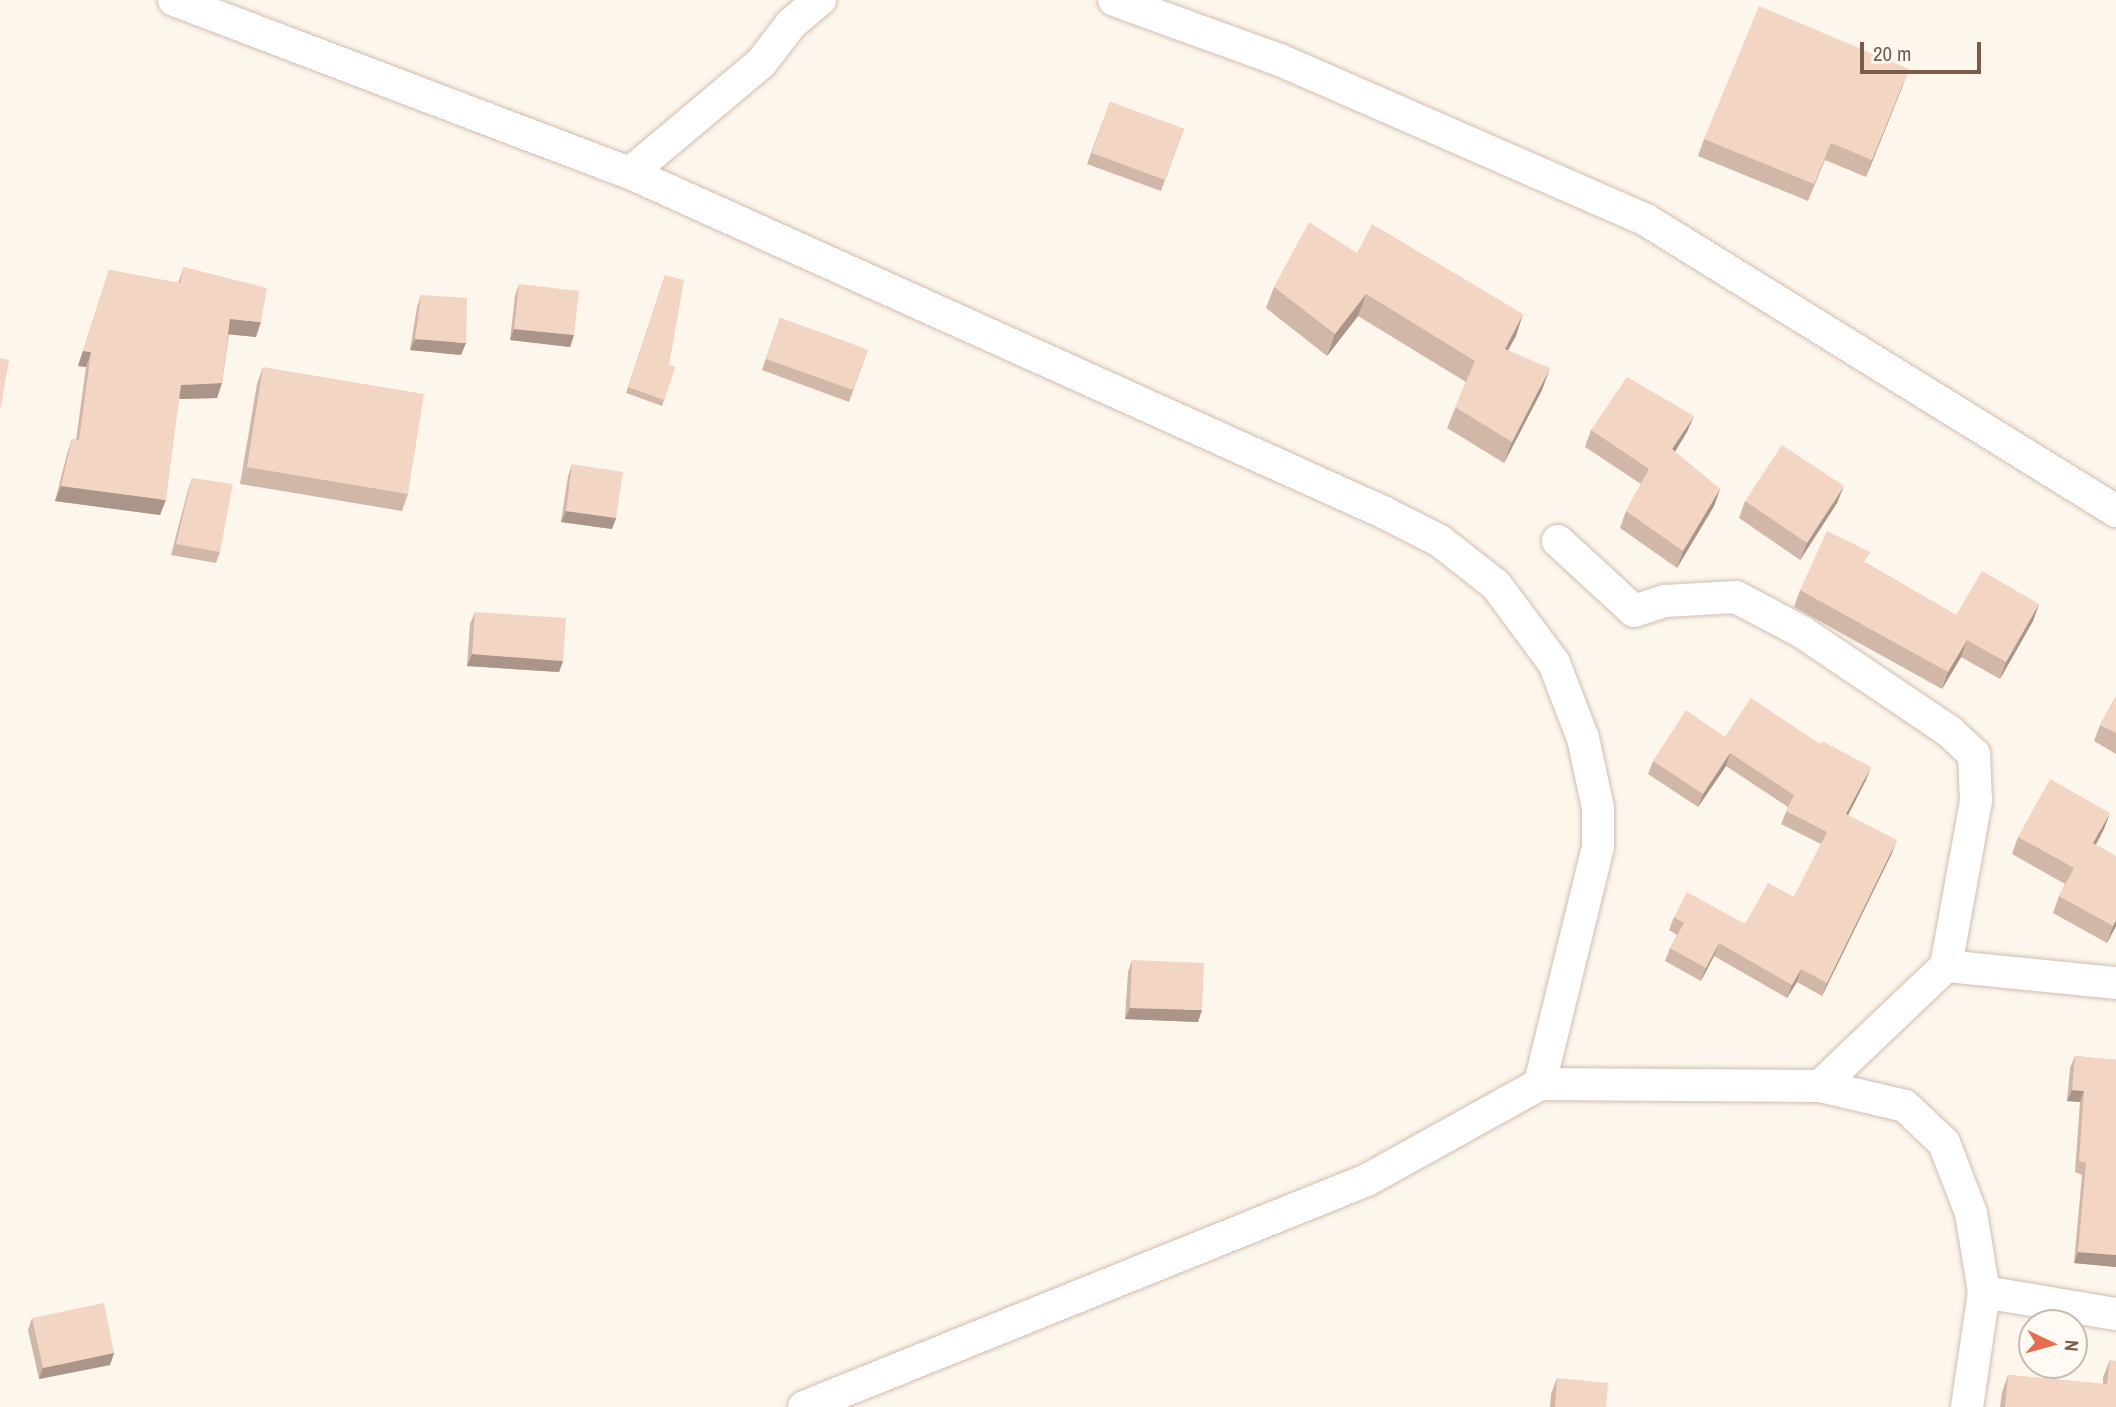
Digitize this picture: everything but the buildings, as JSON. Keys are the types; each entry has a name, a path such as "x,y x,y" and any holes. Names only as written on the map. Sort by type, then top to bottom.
{"street":[{"path":"174,0 630,173 1383,512 1440,541 1496,584 1554,663 1583,738 1598,808 1598,847 1540,1084"},
{"path":"630,173 761,63 791,24 820,0"},
{"path":"1114,0 1280,60 1646,220 2116,511"},
{"path":"1558,541 1634,611 1665,601 1736,597 1802,632 1950,732 1974,754 1976,802 1946,966 1821,1086"},
{"path":"1946,966 2116,984"},
{"path":"804,1407 1367,1180 1540,1084 1821,1086 1905,1106 1944,1143 1971,1213 1984,1292 1967,1407"},
{"path":"1984,1292 2116,1314"}]}
